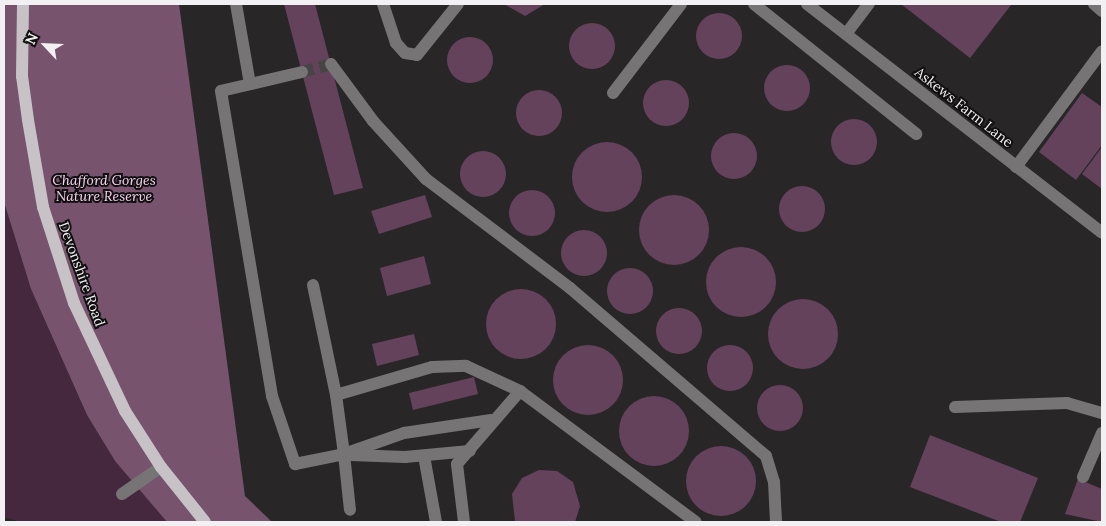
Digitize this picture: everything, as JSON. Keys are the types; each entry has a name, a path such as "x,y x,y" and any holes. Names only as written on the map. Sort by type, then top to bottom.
{"main road":[{"name":"Devonshire Road","path":"23,4 22,76 43,208 74,303 98,358 161,467 205,522"}],"street":[{"path":"236,4 250,84"},
{"path":"383,4 396,43 405,53 417,55 458,4"},
{"path":"613,93 681,4"},
{"path":"754,4 916,134"},
{"name":"Askews Farm Lane","path":"808,4 1102,234"},
{"path":"846,34 869,4"},
{"path":"1094,4 1102,11"},
{"path":"1016,167 1102,51"},
{"path":"331,64 373,121 426,179 570,288 766,456 774,482 776,522"},
{"path":"302,72 221,91 272,396 295,464 344,454 404,432 491,420"},
{"path":"313,285 336,395 350,510"},
{"path":"336,395 432,367 466,366 520,391 696,522"},
{"path":"464,522 457,464 470,451 491,420 520,391"},
{"path":"955,406 1068,403 1102,413"},
{"path":"1083,477 1102,433"},
{"path":"344,454 424,456 470,451"},
{"path":"424,456 436,522"},
{"path":"122,494 161,467"}],"shaded area":[{"path":"4,202 31,289 87,415 115,461 167,522 21,522 4,517"}],"green space":[{"name":"Chafford Gorges Nature Reserve","path":"4,4 179,4 245,496 272,522 167,522 115,461 87,415 31,289 4,202"}],"building":[{"path":"284,4 315,4 363,188 334,195"},
{"path":"504,4 545,4 525,16"},
{"path":"901,4 1010,4 1011,5 970,58"},
{"path":"724,13 728,14 738,23 741,27 741,45 732,55 724,59 714,59 706,55 697,45 696,31 700,23 710,14"},
{"path":"597,23 601,24 611,33 614,37 614,55 605,65 597,69 587,69 579,65 570,55 569,41 573,33 583,24"},
{"path":"475,37 479,38 489,47 492,51 492,69 483,79 475,83 465,83 457,79 448,69 447,55 451,47 461,38"},
{"path":"792,65 796,66 806,75 809,79 809,97 800,107 792,111 782,111 774,107 765,97 764,83 768,75 778,66"},
{"path":"671,80 675,81 685,90 688,94 688,112 679,122 671,126 661,126 653,122 644,112 643,98 647,90 657,81"},
{"path":"544,90 548,91 558,100 561,104 561,122 552,132 544,136 534,136 526,132 517,122 516,108 520,100 530,91"},
{"path":"1082,93 1102,107 1102,145 1076,180 1039,152"},
{"path":"859,119 863,120 873,129 876,133 876,151 867,161 859,165 849,165 841,161 832,151 831,137 835,129 845,120"},
{"path":"739,133 743,134 753,143 756,147 756,165 747,175 739,179 729,179 721,175 712,165 711,151 715,143 725,134"},
{"path":"607,142 626,148 636,158 642,177 636,196 626,206 607,212 588,206 578,196 572,177 578,158 588,148"},
{"path":"1102,147 1102,189 1082,174"},
{"path":"488,151 492,152 502,161 505,165 505,183 496,193 488,197 478,197 470,193 461,183 460,169 464,161 474,152"},
{"path":"807,186 819,192 824,200 824,218 819,226 811,231 797,232 785,226 780,218 779,204 785,192 793,187"},
{"path":"537,190 541,191 551,200 554,204 554,222 545,232 537,236 527,236 519,232 510,222 509,208 513,200 523,191"},
{"path":"425,195 432,217 379,234 371,211"},
{"path":"674,195 693,201 703,211 709,230 703,249 693,259 674,265 655,259 645,249 639,230 645,211 655,201"},
{"path":"589,230 593,231 603,240 606,244 606,262 597,272 589,276 579,276 571,272 562,262 561,248 565,240 575,231"},
{"path":"741,247 760,253 770,263 776,282 770,301 760,311 741,317 722,311 712,301 706,282 712,263 722,253"},
{"path":"424,256 431,284 387,296 380,268"},
{"path":"635,268 647,274 652,282 652,300 647,308 639,313 625,314 613,308 608,300 607,286 613,274 621,269"},
{"path":"521,289 540,295 550,305 556,324 550,343 540,353 521,359 502,353 492,343 486,324 492,305 502,295"},
{"path":"803,299 822,305 832,315 838,334 832,353 822,363 803,369 784,363 774,353 768,334 774,315 784,305"},
{"path":"684,308 688,309 698,318 701,322 701,340 692,350 684,354 674,354 666,350 657,340 656,326 660,318 670,309"},
{"path":"414,334 419,355 377,366 372,344"},
{"path":"588,345 607,351 617,361 623,380 617,399 607,409 588,415 569,409 559,399 553,380 559,361 569,351"},
{"path":"735,345 739,346 749,355 752,359 752,377 743,387 735,391 725,391 717,387 708,377 707,363 711,355 721,346"},
{"path":"474,377 478,394 413,410 409,393"},
{"path":"785,385 789,386 799,395 802,399 802,417 793,427 785,431 775,431 767,427 758,417 757,403 761,395 771,386"},
{"path":"654,396 673,402 683,412 689,431 683,450 673,460 654,466 635,460 625,450 619,431 625,412 635,402"},
{"path":"930,435 1038,478 1020,522 1001,522 910,487"},
{"path":"721,446 740,452 750,462 756,481 750,500 740,510 721,516 702,510 692,500 686,481 692,462 702,452"},
{"path":"539,470 557,471 573,482 580,506 575,522 515,521 512,494 522,478"},
{"path":"1078,479 1102,489 1102,522 1065,514"}],"tunnel":[{"path":"302,72 331,64"}]}
